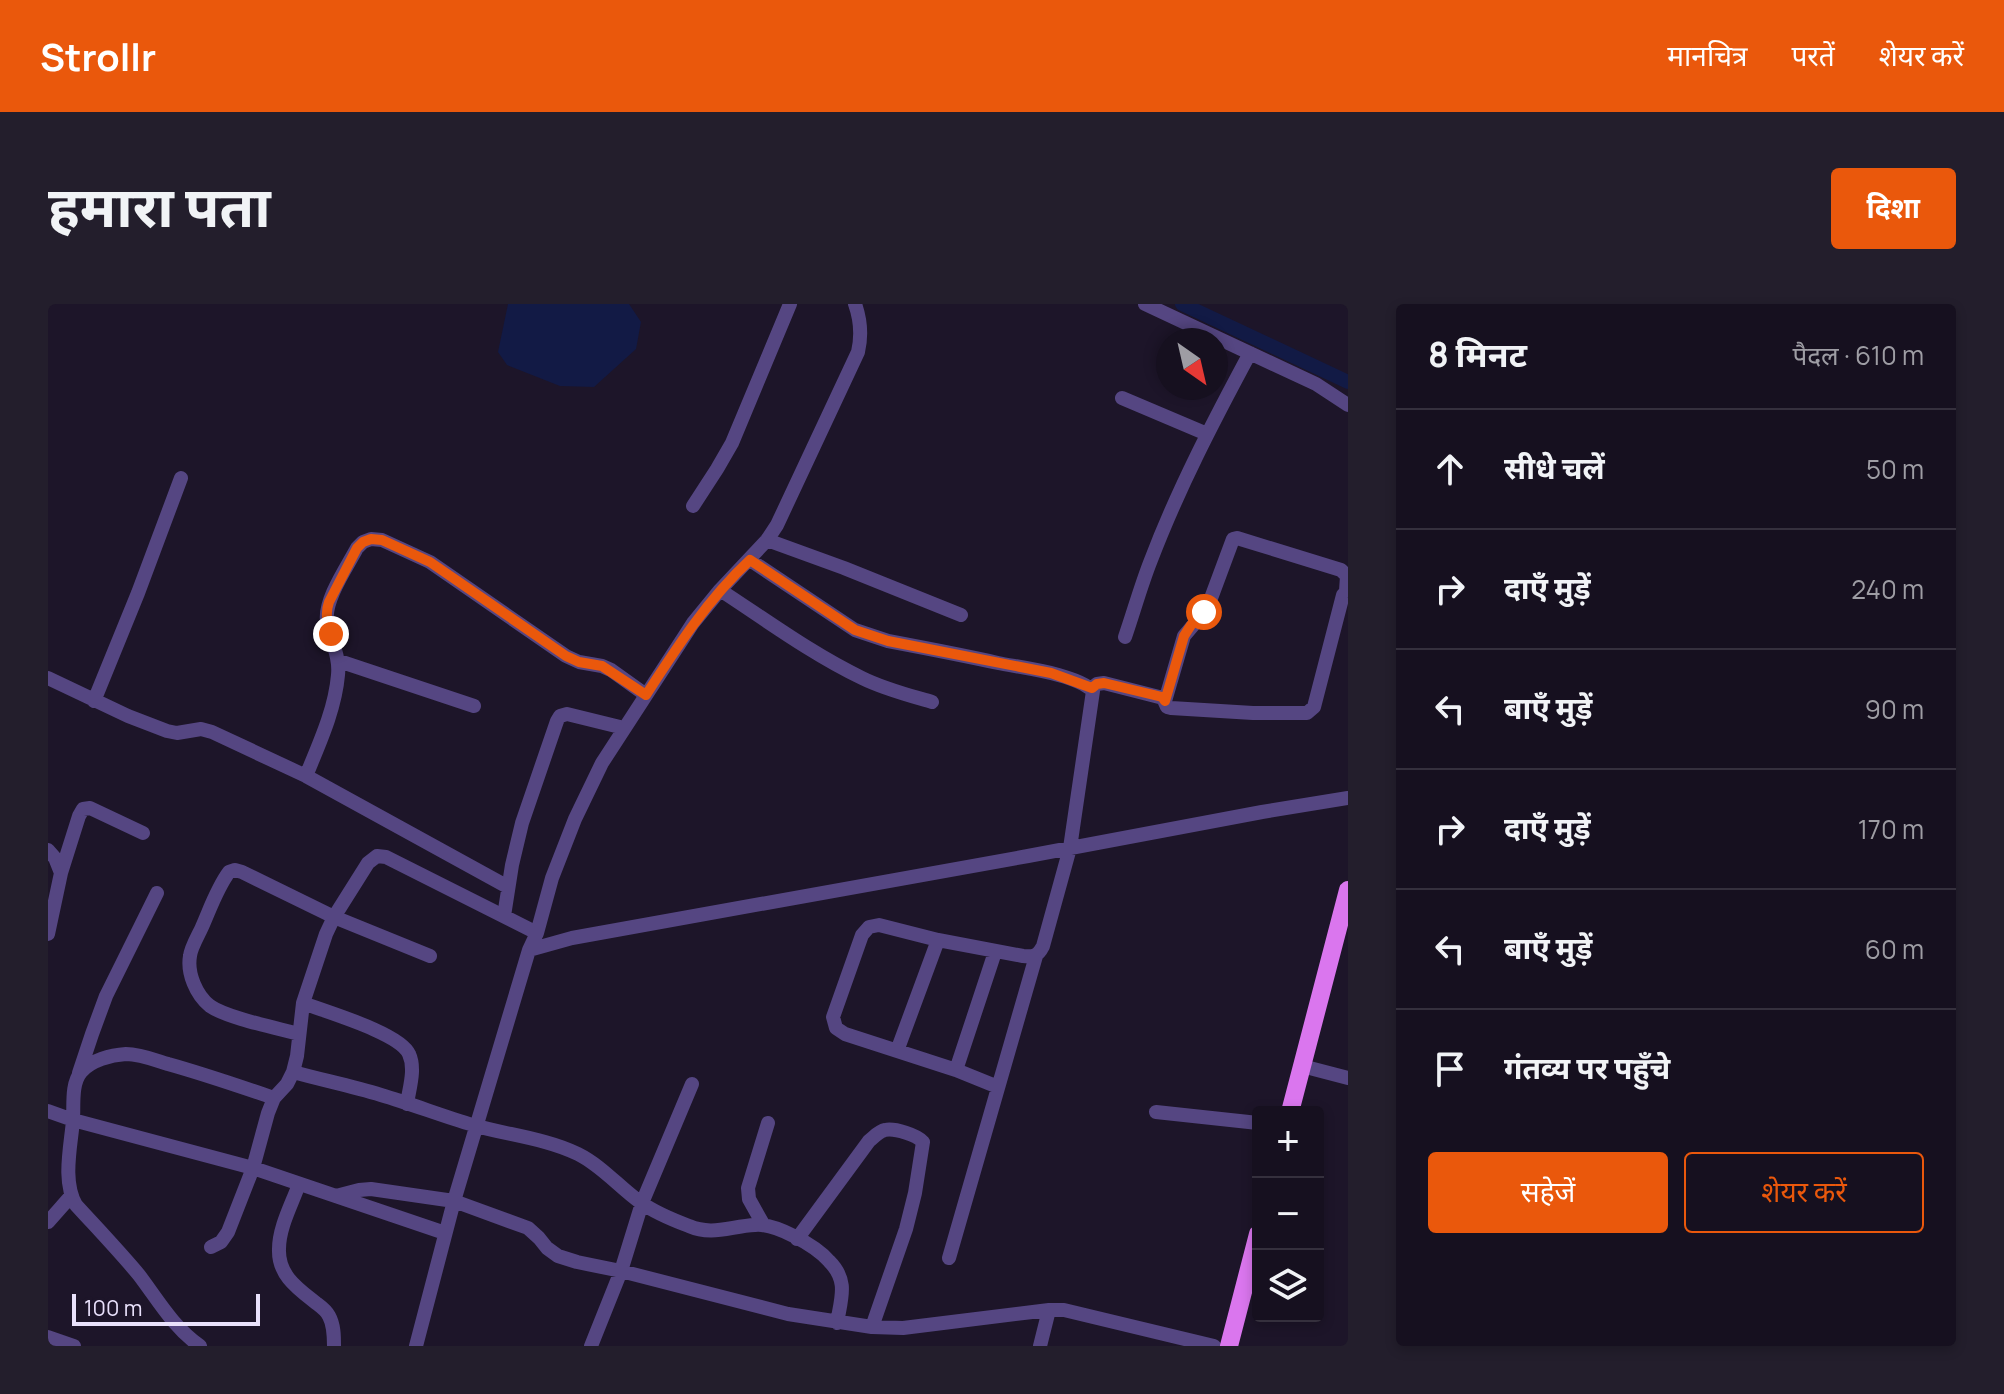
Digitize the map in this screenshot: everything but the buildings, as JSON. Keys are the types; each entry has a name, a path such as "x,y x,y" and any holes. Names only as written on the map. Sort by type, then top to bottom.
{"main road":[{"path":"1292,1106 1348,890"},
{"path":"1229,1346 1254,1250"}],"street":[{"path":"693,506 732,443 790,304"},
{"path":"416,1346 445,1233 520,973 537,933 552,878 575,819 602,763 693,623 767,540 786,508 858,352 861,329 855,304"},
{"path":"1145,304 1316,384 1348,405"},
{"path":"1125,637 1150,562 1207,434 1250,353"},
{"path":"1122,398 1207,434"},
{"path":"94,701 181,478"},
{"path":"306,776 327,725 338,677 339,661 328,627 327,608 357,548 371,539 394,544 430,562 566,656 602,666 646,695"},
{"path":"1092,688 1104,683 1162,697 1168,708 1253,713 1310,712 1314,707 1343,595 1347,591 1347,576 1341,570 1233,539 1207,609 1184,636 1165,701"},
{"path":"767,540 961,615"},
{"path":"750,560 865,634 1051,673 1092,688"},
{"path":"720,590 864,680 932,702"},
{"path":"339,661 474,706"},
{"path":"48,678 128,716 172,732 201,729 212,732 306,776 508,887"},
{"path":"949,1258 1070,848 1094,693 1092,688"},
{"path":"504,916 522,823 560,716 567,714 624,728"},
{"path":"529,950 572,938 1348,798"},
{"path":"48,934 61,873 83,809 90,808 143,833"},
{"path":"48,850 61,873"},
{"path":"211,1247 221,1242 228,1232 253,1168 274,1098 293,1072 303,1003 320,949 334,917 368,863 377,856 386,857 537,933"},
{"path":"299,1034 210,1006 193,983 190,955 229,872 235,870 334,917 430,956"},
{"path":"157,893 106,996 75,1087 69,1161 71,1196 139,1275 166,1313 200,1346"},
{"path":"998,1087 845,1034 836,1028 833,1017 862,935 869,927 879,925 995,952 1036,956"},
{"path":"897,1051 938,940"},
{"path":"956,1070 995,952"},
{"path":"303,1003 400,1043 409,1054 412,1070 407,1104"},
{"path":"79,1073 90,1063 126,1054 206,1074 274,1098"},
{"path":"1302,1066 1348,1078"},
{"path":"293,1072 577,1154 599,1167 642,1203 690,1227 722,1231 763,1224 777,1228 828,1259 839,1273 843,1286 837,1323"},
{"path":"591,1346 621,1271 642,1203 692,1084"},
{"path":"48,1111 253,1168 445,1233"},
{"path":"1156,1112 1252,1122"},
{"path":"763,1224 749,1199 748,1188 768,1123"},
{"path":"797,1239 877,1134 890,1130 919,1137 923,1142 915,1193 906,1229 872,1327"},
{"path":"299,1184 280,1235 281,1266 288,1279 329,1316 334,1330 334,1346"},
{"path":"336,1196 371,1189 454,1201 528,1228 558,1256 788,1314 837,1323 903,1328 1064,1310 1214,1346"},
{"path":"48,1222 71,1196"},
{"path":"1040,1346 1049,1310"},
{"path":"48,1337 74,1346"}],"water":[{"path":"508,304 629,304 641,322 636,349 594,387 560,386 507,365 498,352"}],"waterway":[{"path":"1182,304 1348,382"}],"route":[{"path":"331,634 326,618 329,602 357,548 371,539 394,544 430,562 566,656 611,670 646,695 693,623 750,560 865,634 1051,673 1092,688 1104,683 1162,697 1165,701 1184,636 1204,612"}]}
